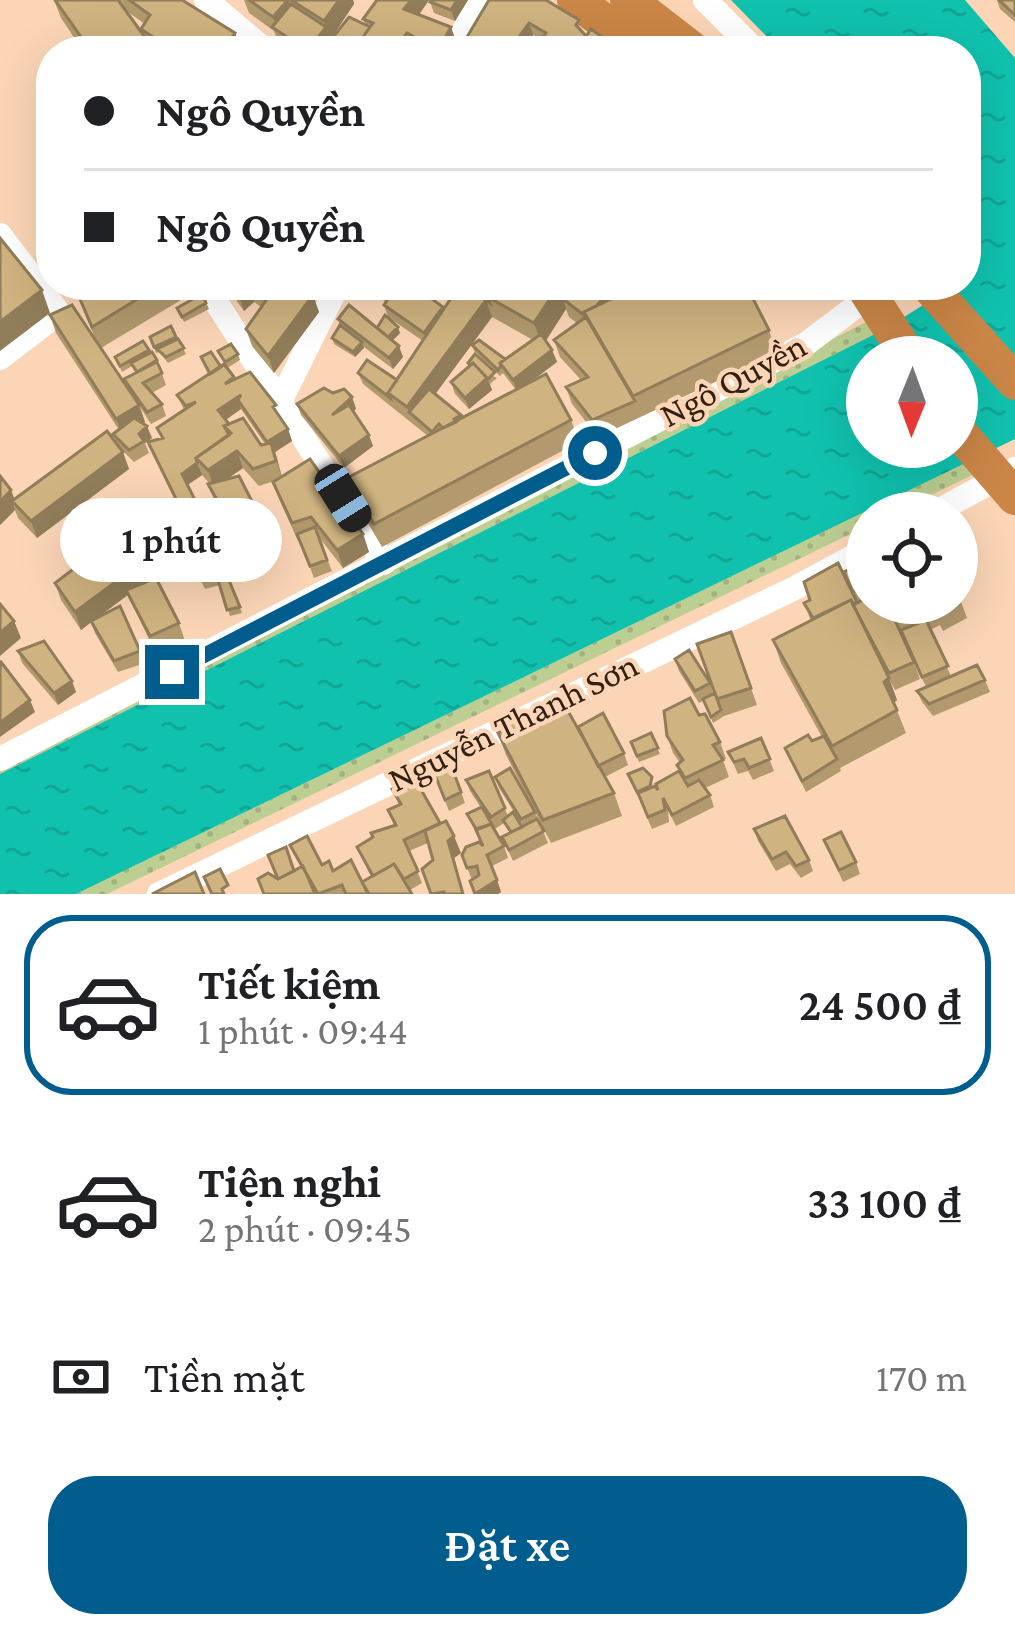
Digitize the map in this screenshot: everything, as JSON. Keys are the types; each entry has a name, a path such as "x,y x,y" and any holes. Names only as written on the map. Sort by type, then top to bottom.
{"highway":[{"path":"575,0 624,36"},
{"path":"628,0 675,36"},
{"path":"861,300 892,336"},
{"path":"941,300 1015,382"},
{"path":"978,454 1015,497"}],"street":[{"path":"206,0 248,36"},
{"path":"461,36 479,0"},
{"path":"705,0 741,36"},
{"path":"0,235 36,284"},
{"path":"0,358 58,314 48,300"},
{"path":"215,300 384,563"},
{"path":"281,400 331,300"},
{"name":"Ngô Quyền","path":"0,758 806,344 847,300"},
{"path":"974,492 1015,470"},
{"name":"Nguyễn Thanh Sơn","path":"159,894 846,560"}],"green space":[{"path":"884,313 885,329 871,336 846,336 846,349 0,774 0,760"},
{"path":"984,454 991,466 937,492 906,492 955,468 978,468 978,457"},
{"path":"846,521 846,536 107,894 76,894"}],"water":[{"path":"731,0 965,0 1015,58 1015,439 978,457 978,336 871,336 931,300 981,300 981,36 766,36"},
{"path":"846,349 846,468 955,468 906,492 846,492 846,521 76,894 0,894 0,774"}],"building":[{"path":"55,0 118,0 144,36 80,36"},
{"path":"129,0 182,0 235,33 152,36 141,29 150,15"},
{"path":"249,0 288,0 273,17"},
{"path":"291,0 339,0 324,21"},
{"path":"377,0 411,0 404,9 451,27 446,36 364,36 373,23 363,19"},
{"path":"431,0 457,0 451,10"},
{"path":"489,0 546,0 579,20 576,25 586,36 544,36 546,33 529,23 520,36 468,36"},
{"path":"999,0 1015,0 1015,15"},
{"path":"291,4 326,27 319,36 286,36 272,27"},
{"path":"349,17 370,27 364,36 334,36"},
{"path":"0,238 36,283 36,295 0,322"},
{"path":"80,300 136,300 92,327"},
{"path":"191,300 206,303 182,317 177,308"},
{"path":"266,300 309,300 268,356 246,329"},
{"path":"387,300 433,300 443,307 424,333 384,305"},
{"path":"450,300 486,300 407,407 388,393"},
{"path":"493,300 549,300 534,323"},
{"path":"564,300 602,300 584,312 586,317"},
{"path":"609,300 754,300 769,330 633,396 584,312"},
{"path":"72,305 139,405 116,419 50,315"},
{"path":"349,305 399,346 389,358 338,319"},
{"path":"385,315 398,327 388,337 377,328"},
{"path":"586,317 635,401 592,420 566,387 588,377 554,340"},
{"path":"340,325 362,342 353,352 332,338"},
{"path":"171,326 176,337 154,347 150,337"},
{"path":"541,334 552,350 513,380 500,363"},
{"path":"178,339 184,348 166,357 157,349"},
{"path":"479,340 505,359 498,370 472,345"},
{"path":"143,341 149,350 120,366 115,357"},
{"path":"231,344 238,354 225,362 218,351"},
{"path":"152,352 157,360 137,372 131,363"},
{"path":"211,352 221,367 210,374 201,357"},
{"path":"475,354 495,372 488,379 468,363"},
{"path":"367,360 397,380 388,393 390,398 358,373"},
{"path":"157,362 162,373 143,383 162,404 147,412 124,379"},
{"path":"473,363 487,378 465,398 451,382"},
{"path":"224,364 234,377 225,384 250,372 288,429 267,442 238,400 241,395 218,410 229,424 224,426 229,435 182,474 195,500 180,507 148,442 163,438 157,428 196,402 186,406 177,395"},
{"path":"546,374 571,420 374,524 347,478"},
{"path":"324,388 333,393 344,389 352,397 332,415 349,405 369,435 339,456 297,404"},
{"path":"429,389 461,415 432,432 409,412"},
{"path":"134,418 147,426 139,434 144,441 129,450 113,434"},
{"path":"243,418 261,445 271,443 276,461 253,469 237,451 208,470 196,458 231,433 224,426"},
{"path":"107,431 123,452 31,521 12,501"},
{"path":"310,459 363,534 337,550 311,517 292,523 273,482"},
{"path":"0,476 11,490 0,502"},
{"path":"239,476 265,527 238,537 208,484"},
{"path":"207,505 222,529 209,537 219,567 199,572 171,519"},
{"path":"131,525 153,554 75,612 55,583"},
{"path":"315,527 327,560 310,566 297,534"},
{"path":"838,563 846,579 846,602 813,618 804,603 810,600 804,582"},
{"path":"156,578 179,623 150,636 126,590"},
{"path":"228,578 240,607 227,610 218,580"},
{"path":"846,603 846,624 863,624 889,678 884,682 897,710 832,746 773,640"},
{"path":"0,604 14,621 0,633"},
{"path":"120,606 140,651 114,661 91,621"},
{"path":"863,624 897,624 914,662 889,673"},
{"path":"928,624 948,666 922,677 901,630"},
{"path":"731,632 751,688 717,699 697,644"},
{"path":"44,641 72,681 54,693 18,651"},
{"path":"689,650 710,683 695,691 675,659"},
{"path":"0,663 30,700 0,723"},
{"path":"977,665 985,680 929,704 917,691"},
{"path":"715,693 721,710 711,717 703,699"},
{"path":"690,698 720,742 713,745 723,760 685,778 677,765 683,760 667,736 664,711"},
{"path":"568,711 614,793 543,820 498,733 511,727 507,721 529,712 536,727"},
{"path":"603,713 624,753 598,766 578,727"},
{"path":"651,733 658,748 637,756 631,742"},
{"path":"808,735 812,741 824,736 837,759 802,781 785,748"},
{"path":"761,738 770,759 749,768 744,759 734,762 728,752"},
{"path":"450,762 461,792 445,800 433,770"},
{"path":"510,768 535,812 521,819 495,777"},
{"path":"643,768 652,777 650,786 637,792 628,774"},
{"path":"489,771 505,808 491,817 466,780"},
{"path":"679,771 688,786 699,780 710,795 672,815 663,798 665,810 648,817 638,793 655,786 658,790 656,784"},
{"path":"414,777 440,823 404,840 418,871 404,879 394,864 373,876 357,847 373,837 371,833 396,825 388,810 401,804 392,789"},
{"path":"482,807 494,828 491,824 476,829 467,814"},
{"path":"513,812 522,827 511,832 503,820"},
{"path":"785,816 809,860 796,866 786,852 772,859 754,829"},
{"path":"537,819 544,831 509,850 502,837"},
{"path":"446,821 454,836 448,841 463,894 431,894 422,869 433,860 425,831"},
{"path":"491,824 504,846 487,855 497,880 475,894 470,881 479,875 477,866 467,868 462,855 466,847 479,842 483,846 476,830"},
{"path":"841,832 856,862 839,870 824,840"},
{"path":"307,836 322,865 329,861 333,871 351,860 368,894 346,894 342,885 318,894 290,845"},
{"path":"286,847 294,871 278,879 268,855"},
{"path":"394,864 412,894 369,894 362,882"},
{"path":"303,866 315,894 264,894 258,879 268,873 278,879"},
{"path":"220,869 228,885 222,889 224,894 212,894 204,877"},
{"path":"195,872 204,894 152,894"}],"route":[{"path":"172,672 595,453"}]}
